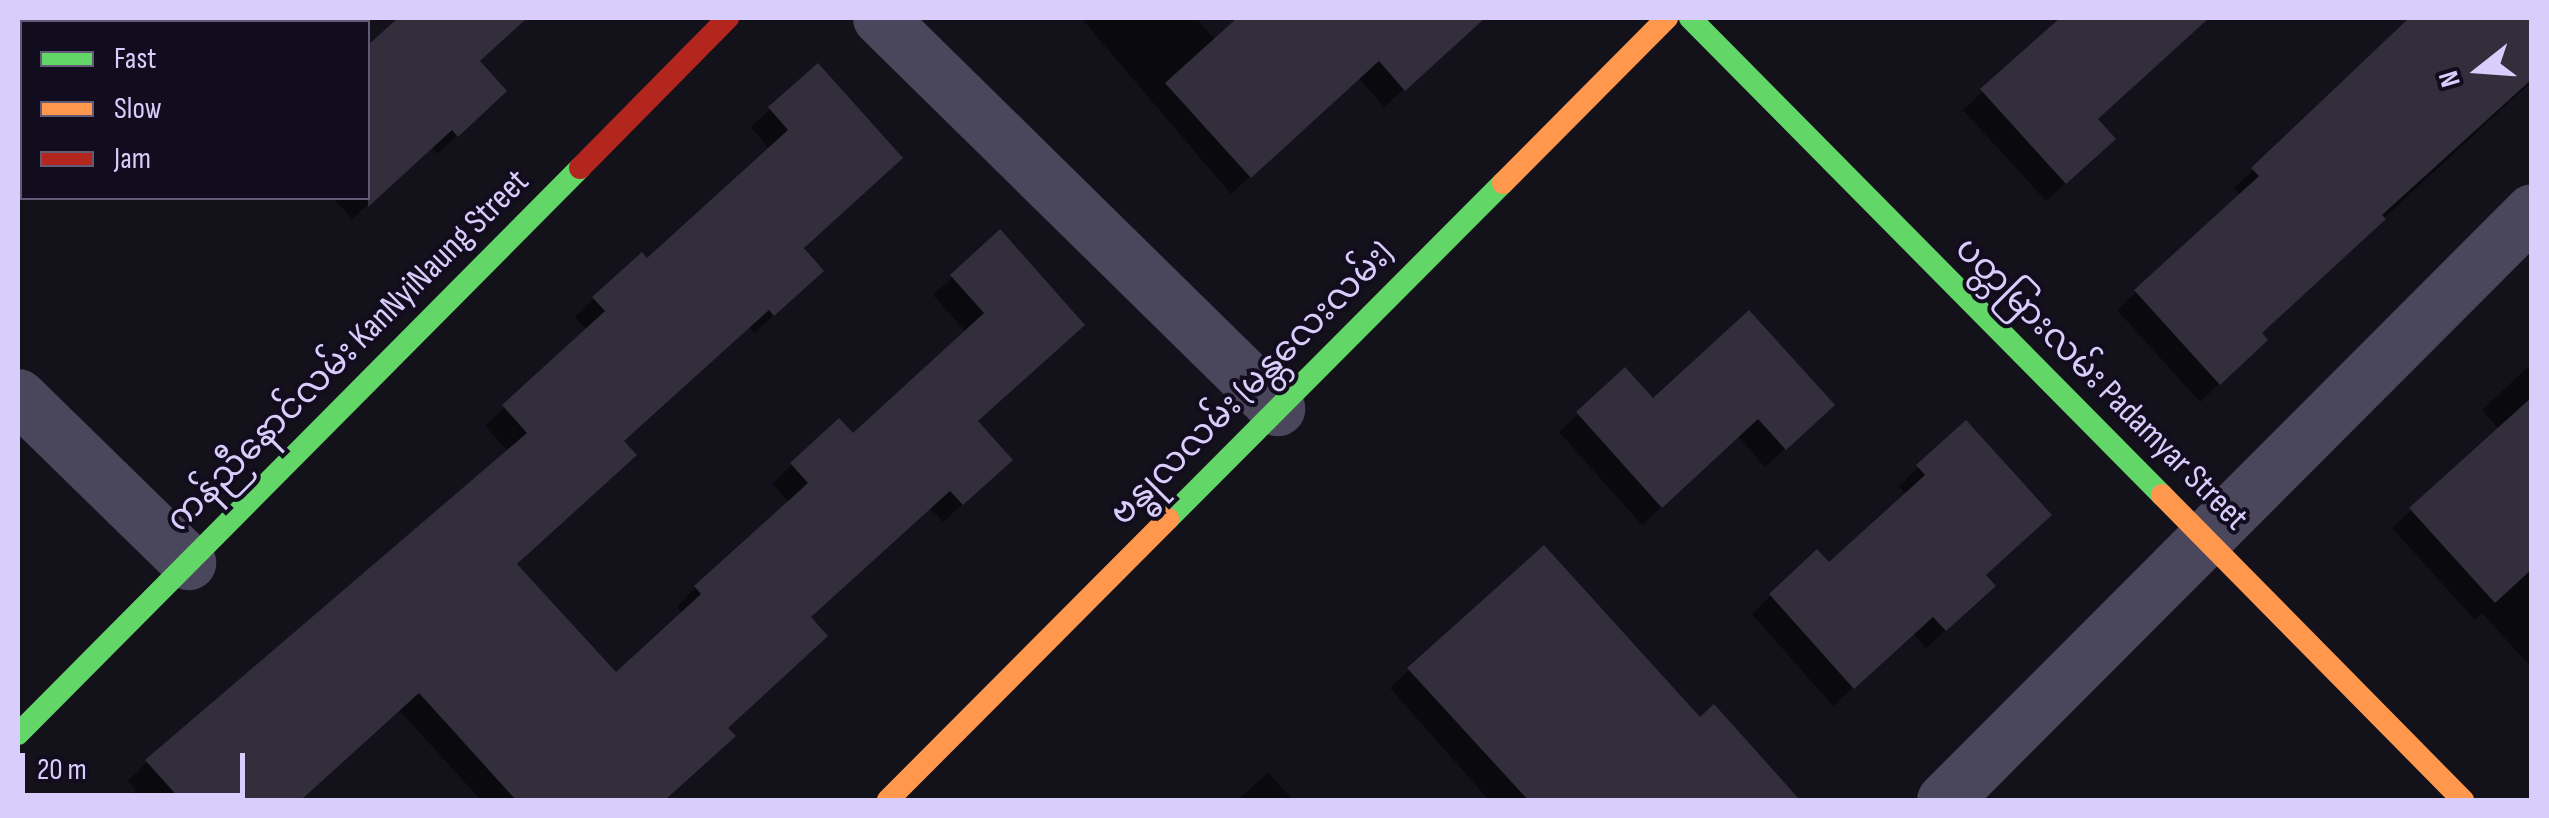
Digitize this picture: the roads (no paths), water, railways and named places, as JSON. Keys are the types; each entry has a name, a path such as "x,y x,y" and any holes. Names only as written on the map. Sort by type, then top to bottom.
{"street":[{"name":"ကန်ညီနောင်လမ်း KanNyiNaung Street","path":"18,734 728,18"},
{"path":"880,18 1278,408"},
{"name":"ဗန္ဓုလလမ်း (မန္တလေးလမ်း)","path":"888,800 1666,18"},
{"name":"ပတ္တမြားလမ်း Padamyar Street","path":"1690,18 2462,800"},
{"path":"1944,800 2532,212"},
{"path":"18,396 188,562"}]}
